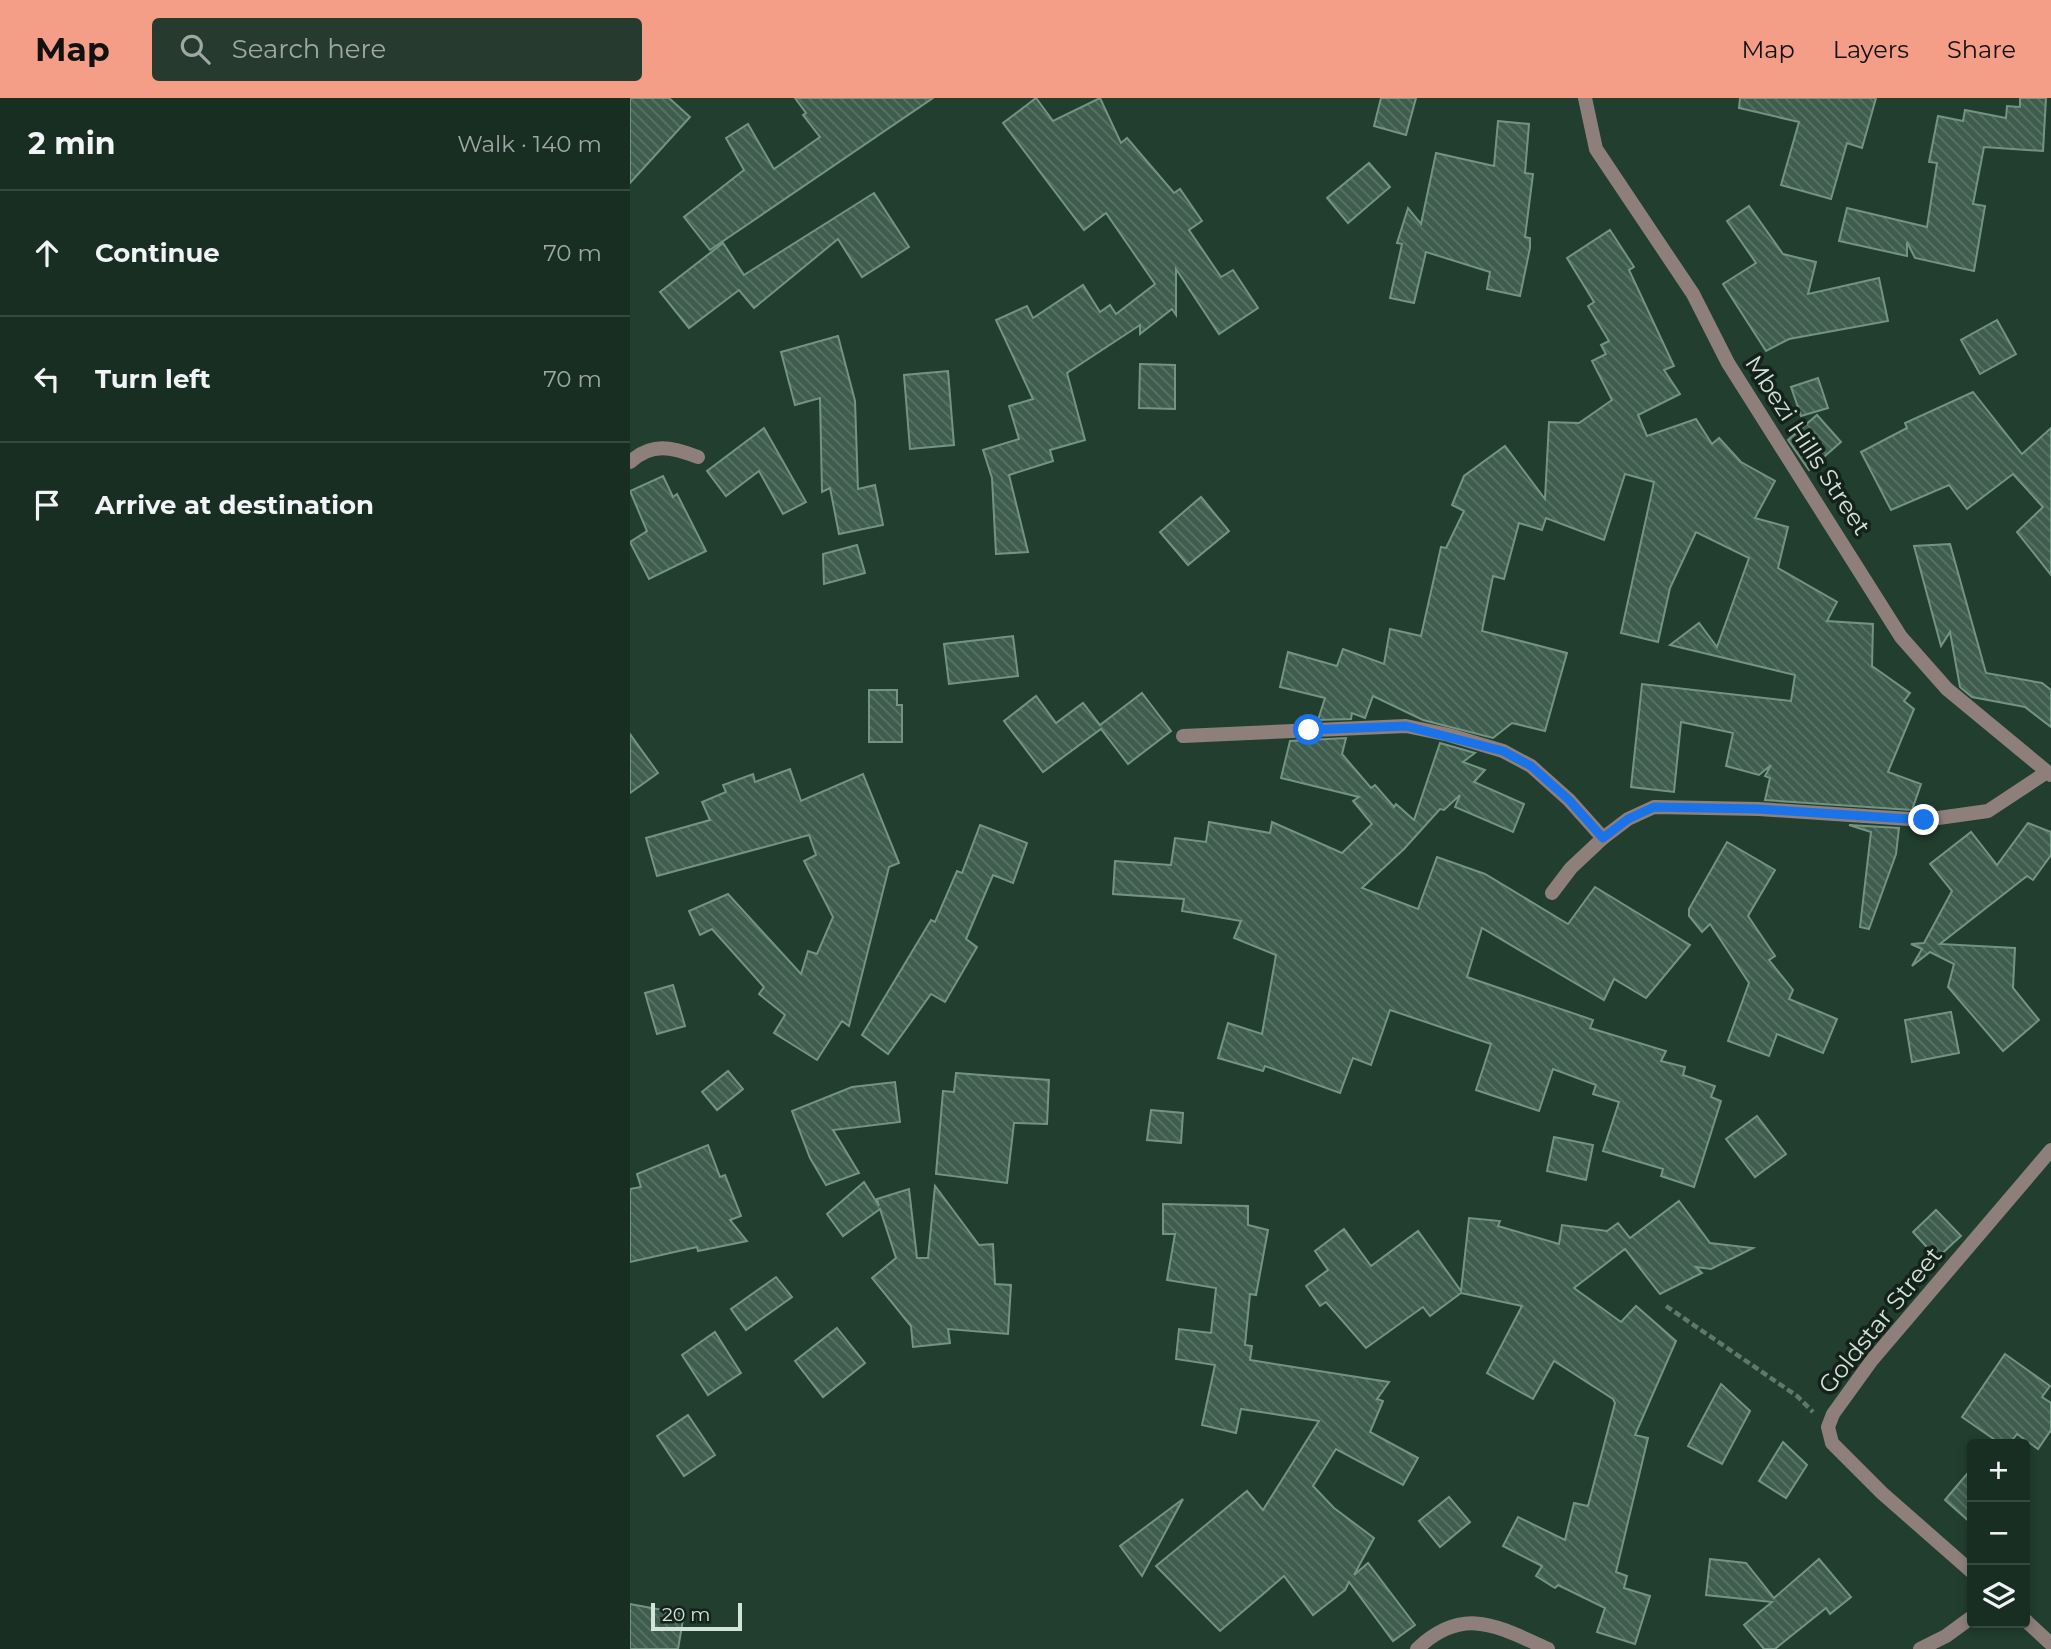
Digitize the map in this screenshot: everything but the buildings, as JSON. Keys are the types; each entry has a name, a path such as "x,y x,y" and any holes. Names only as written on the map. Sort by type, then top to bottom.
{"street":[{"name":"Mbezi Hills Street","path":"1585,98 1596,149 1693,294 1735,374 1901,637 1947,689 2049,773"},
{"path":"630,462 650,449 666,447 698,457"},
{"path":"1183,736 1406,726 1449,735 1503,751 1531,766 1569,800 1603,838"},
{"path":"1552,893 1571,868 1603,838 1628,819 1654,807 1759,809 1924,820 1988,811 2049,773"},
{"name":"Goldstar Street","path":"1967,1567 1832,1443 1828,1427 1833,1413 1872,1360 2051,1150"},
{"path":"1920,1649 1946,1636 1967,1621"},
{"path":"1417,1649 1434,1633 1458,1623 1505,1629 1548,1649"},
{"path":"2030,1625 2051,1644"}],"path":[{"path":"1666,1306 1797,1396 1828,1427"}],"route":[{"path":"1309,730 1406,726 1503,751 1531,766 1569,800 1603,838 1628,819 1654,807 1759,809 1839,817 1924,820"}]}
